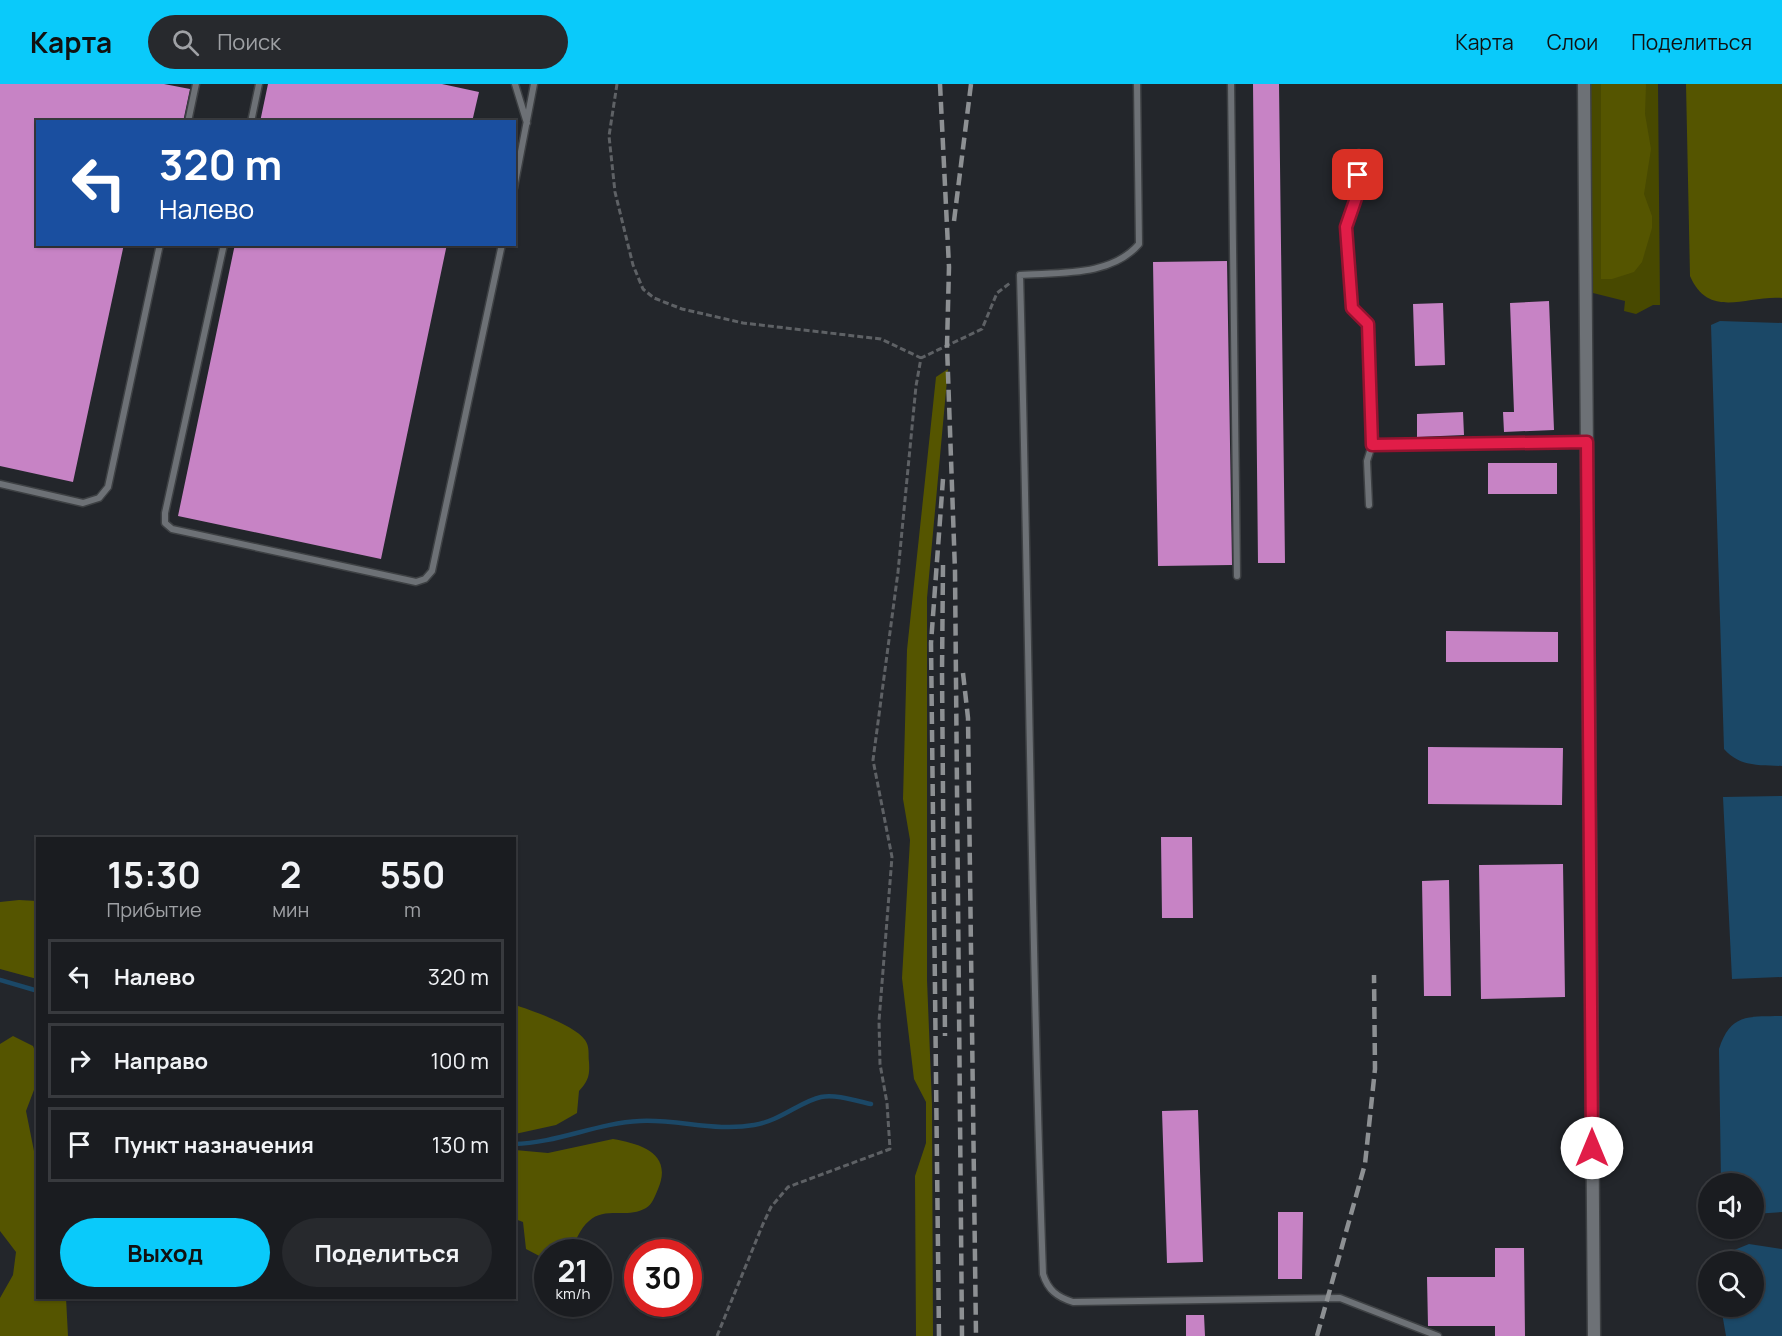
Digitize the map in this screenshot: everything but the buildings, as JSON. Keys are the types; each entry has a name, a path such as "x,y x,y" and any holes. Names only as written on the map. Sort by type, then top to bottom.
{"street":[{"path":"1584,84 1594,1336"}],"lane":[{"path":"188,120 196,84"},
{"path":"251,120 259,84"},
{"path":"515,84 528,126"},
{"path":"516,179 528,126 534,84"},
{"path":"1137,84 1138,244 1117,262 1103,267 1020,275 1028,552 1035,1063 1042,1274 1047,1286 1056,1295 1074,1302 1340,1298 1438,1336"},
{"path":"1231,84 1237,576"},
{"path":"1359,153 1356,198 1346,227 1352,308 1368,324 1372,445 1367,461 1369,506"},
{"path":"0,484 84,503 99,498 108,487 160,246"},
{"path":"224,246 165,513 165,523 172,529 416,582 425,579 432,571 502,246"},
{"path":"1372,445 1587,442"}],"path":[{"path":"617,84 609,136 615,192 633,265 643,288 654,298 682,309 743,323 881,339 921,358"},
{"path":"921,358 982,329 997,293 1020,275"},
{"path":"717,1336 763,1224 771,1208 788,1187 825,1176 890,1149 887,1102 880,1064 879,1021 892,857 873,760 888,659 921,358"}],"shaded area":[{"path":"1588,84 1658,84 1660,305 1653,305 1636,314 1624,311 1625,301 1593,293"},
{"path":"1601,84 1646,84 1645,114 1651,149 1644,194 1652,216 1652,228 1642,262 1634,272 1612,279 1601,279"},
{"path":"1686,84 1782,84 1782,298 1718,302 1707,298 1690,276"},
{"path":"948,369 927,598 927,980 932,1104 933,1336 916,1336 915,1176 926,1143 926,1102 914,1079 902,978 910,840 903,799 907,650 936,377"},
{"path":"36,901 36,979 0,969 0,902"},
{"path":"516,1005 573,1029 588,1045 589,1075 579,1091 577,1113 556,1125 516,1134"},
{"path":"13,1036 33,1046 36,1054 36,1085 26,1111 36,1161 36,1299 66,1299 68,1336 0,1336 0,1298 13,1275 16,1252 0,1231 0,1044"},
{"path":"613,1139 634,1144 652,1153 658,1159 662,1177 653,1200 646,1208 631,1213 609,1213 595,1217 583,1228 576,1239 534,1239 534,1253 526,1249 523,1222 516,1219 516,1150 548,1153"}],"water":[{"path":"1720,321 1782,323 1782,766 1743,762 1724,749 1711,325"},
{"path":"1782,796 1782,977 1732,979 1723,797"},
{"path":"1782,1016 1782,1212 1764,1213 1764,1173 1721,1173 1719,1049 1724,1037 1735,1023 1750,1017"},
{"path":"1749,1244 1782,1249 1782,1336 1726,1336 1723,1317 1764,1317 1764,1251 1732,1251"}],"waterway":[{"path":"0,980 36,990"},
{"path":"516,1144 546,1140 608,1125 640,1121 726,1127 754,1125 773,1120 813,1099 827,1096 871,1104"}],"railway":[{"path":"940,84 949,267 947,346 955,571 962,1336"},
{"path":"954,221 971,84"},
{"path":"939,1336 931,643 943,479"},
{"path":"943,565 945,1036"},
{"path":"963,673 968,718 976,1336"},
{"path":"1317,1336 1365,1164 1375,1069 1374,975"}],"route":[{"path":"1358,175 1356,198 1346,227 1352,308 1368,324 1372,445 1587,442 1592,1148"}]}
